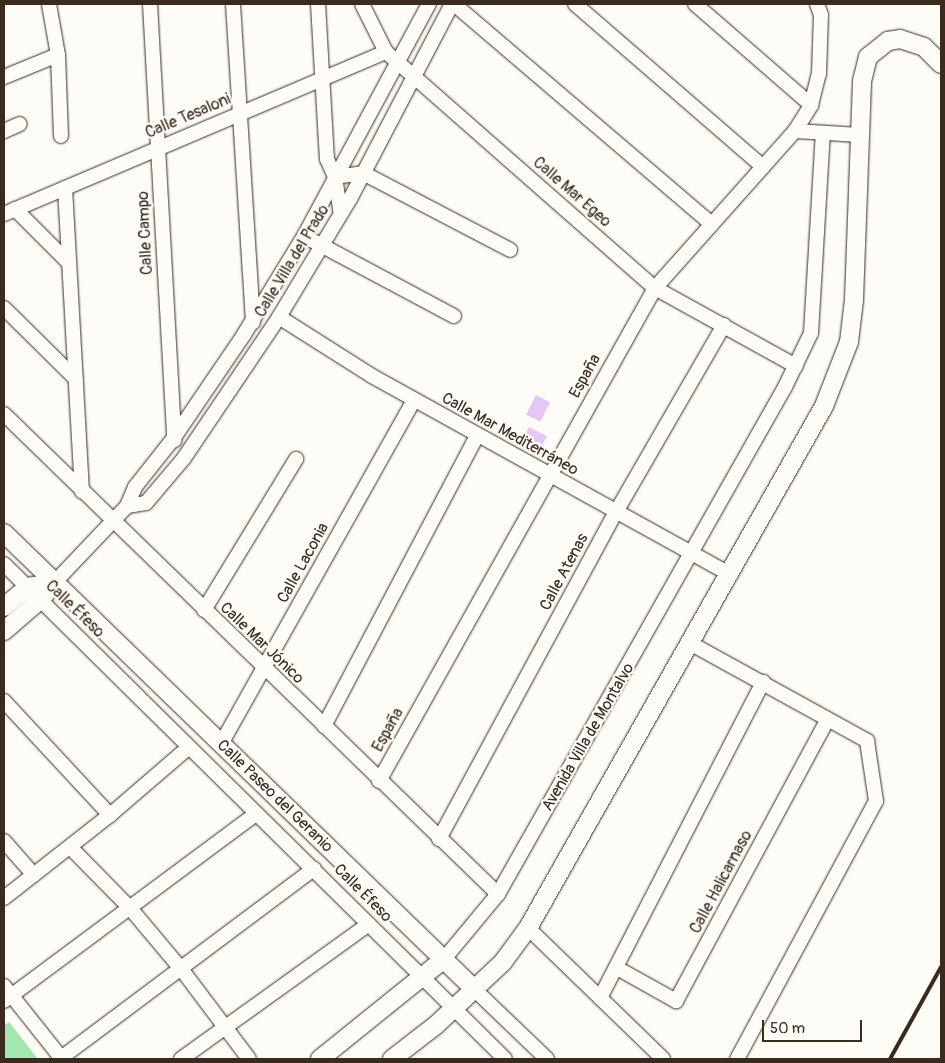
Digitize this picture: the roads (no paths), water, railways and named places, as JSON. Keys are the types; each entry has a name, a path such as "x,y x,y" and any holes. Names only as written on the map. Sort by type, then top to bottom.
{"street":[{"name":"Calle Campo","path":"150,4 173,439 184,458"},
{"path":"233,4 238,114 252,320 262,343"},
{"path":"318,4 327,160 335,177 341,214"},
{"name":"Calle Mar Egeo","path":"362,4 386,52 656,288 796,366"},
{"name":"Calle Villa del Prado","path":"128,506 135,487 173,439 252,320 304,236 429,4"},
{"path":"453,4 712,224"},
{"name":"Calle Villa del Prado","path":"54,583 111,520 128,506 146,503 184,458 279,318 323,246 364,174 412,76 453,4"},
{"path":"575,4 763,167"},
{"path":"695,4 811,105"},
{"name":"España","path":"380,781 549,476 656,288 795,131 811,105 819,74 821,15 818,4"},
{"path":"48,5 58,55 61,136"},
{"path":"392,1059 453,1009 503,962 528,928 688,642 729,574 824,406 849,342 854,300 863,69 876,48 888,41 913,41 924,47 941,64"},
{"name":"Calle Tesaloni","path":"9,212 386,52"},
{"path":"4,77 58,55"},
{"path":"4,130 20,124"},
{"path":"795,131 860,135"},
{"name":"Avenida Villa de Montalvo","path":"320,1059 444,959 498,894 796,366 811,332 823,133"},
{"path":"335,177 364,174 510,250"},
{"path":"65,188 82,492"},
{"path":"9,212 68,262"},
{"path":"304,236 454,316"},
{"path":"4,308 76,379"},
{"name":"Calle Mar Mediterráneo","path":"279,318 477,436 729,574"},
{"name":"Calle Atenas","path":"439,839 616,512 724,326"},
{"name":"Calle Laconia","path":"221,744 414,400"},
{"name":"Calle Mar Jónico","path":"4,414 263,669 498,894"},
{"path":"324,726 477,436"},
{"path":"204,610 296,460"},
{"name":"Calle Paseo del Geranio","path":"4,533 546,1059"},
{"name":"Calle Éfeso","path":"4,564 504,1059"},
{"path":"4,607 28,587 54,583"},
{"path":"4,631 41,599 54,583"},
{"path":"688,642 867,741 876,801 737,1059"},
{"path":"600,998 763,682"},
{"path":"4,701 110,815"},
{"name":"Calle Halicarnaso","path":"617,968 676,1002 828,719"},
{"path":"4,898 110,815 189,747"},
{"path":"256,814 130,908 6,994 62,1058 182,970 314,869"},
{"path":"4,841 34,874"},
{"path":"70,847 130,908 182,970 249,1059"},
{"path":"181,1059 369,924"},
{"path":"528,928 664,1059"}],"railway":[{"path":"890,1059 941,967"}]}
